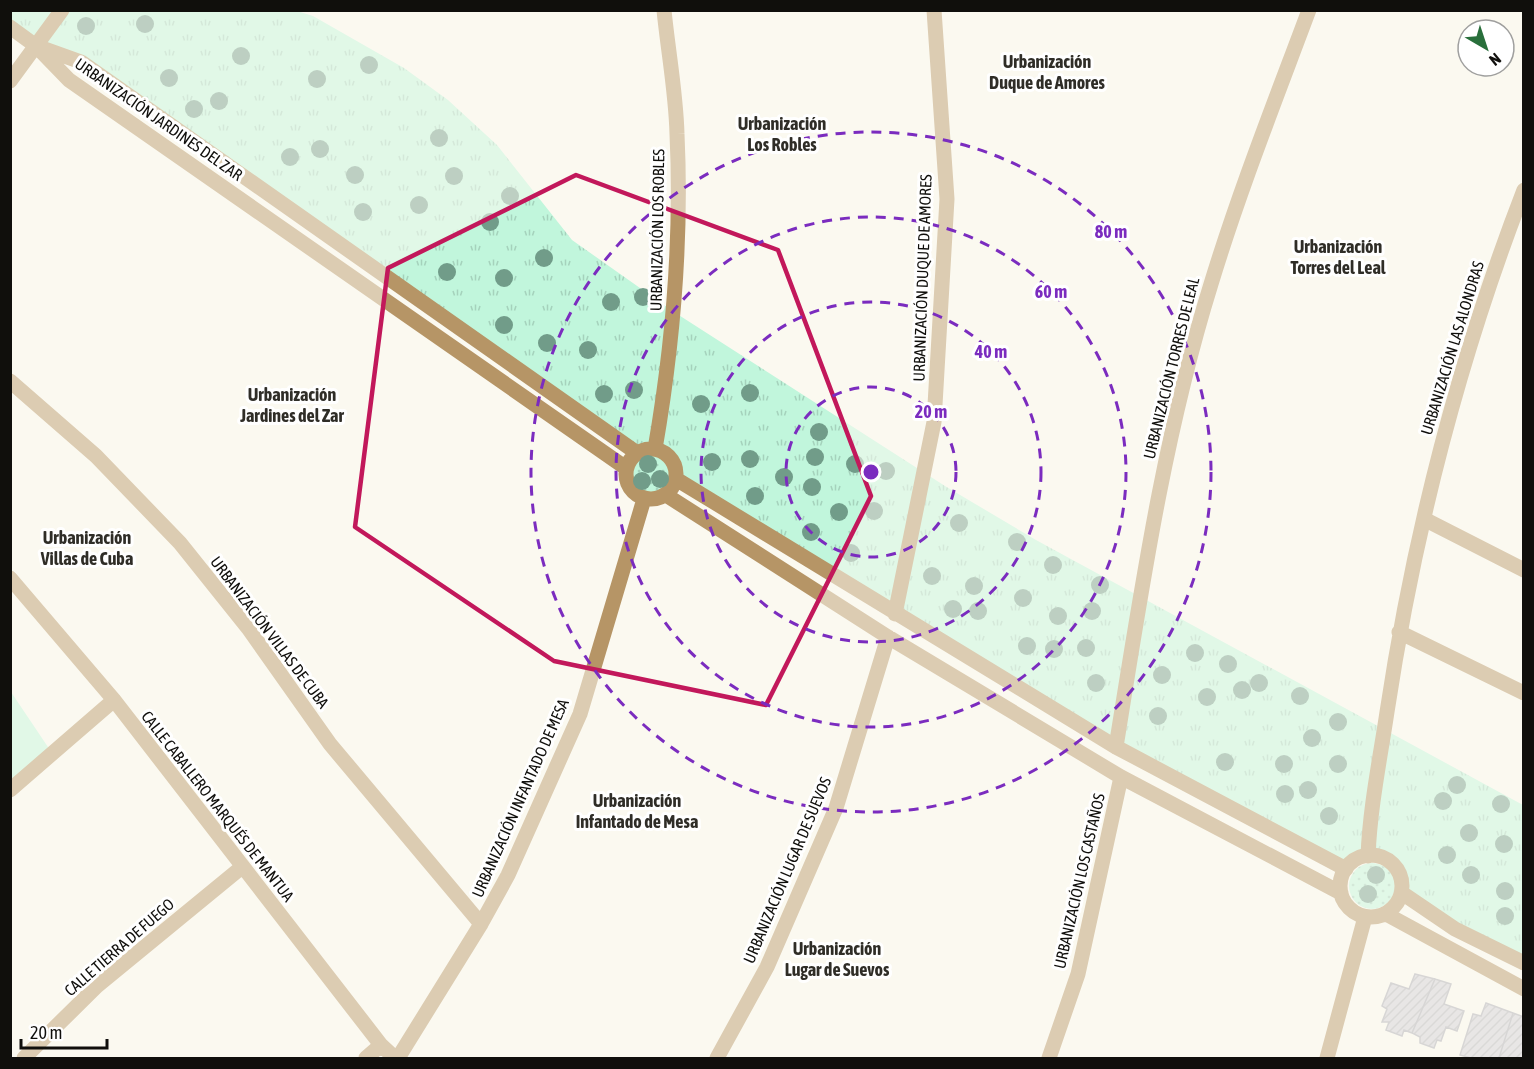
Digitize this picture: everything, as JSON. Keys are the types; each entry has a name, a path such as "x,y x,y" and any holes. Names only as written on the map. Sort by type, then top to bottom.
{"street":[{"path":"10,81 62,10"},
{"name":"URBANIZACIÓN LOS ROBLES","path":"655,449 668,370 677,272 677,133 664,10"},
{"name":"URBANIZACIÓN DUQUE DE AMORES","path":"895,614 934,422 947,199 934,10"},
{"name":"URBANIZACIÓN TORRES DE LEAL","path":"1116,747 1141,588 1166,460 1210,285 1309,10"},
{"path":"10,27 36,46"},
{"name":"URBANIZACIÓN JARDINES DEL ZAR","path":"36,46 81,62 637,453"},
{"name":"URBANIZACIÓN JARDINES DEL ZAR","path":"36,46 69,80 626,468"},
{"name":"URBANIZACIÓN LAS ALONDRAS","path":"1368,856 1399,632 1424,519 1463,364 1524,190"},
{"name":"URBANIZACIÓN VILLAS DE CUBA","path":"10,381 96,456 180,543 248,628 330,744 481,924"},
{"path":"655,449 672,460 676,470 676,479 666,495 656,500 644,499 629,487 626,468 637,453 655,449"},
{"path":"676,479 1116,747 1346,869"},
{"path":"666,495 888,637 1121,777"},
{"name":"URBANIZACIÓN INFANTADO DE MESA","path":"396,1059 481,924 508,875 580,714 644,499"},
{"path":"1424,519 1524,570"},
{"name":"CALLE CABALLERO MARQUÉS DE MANTUA","path":"10,578 114,700 381,1045 396,1059"},
{"path":"1399,632 1524,693"},
{"name":"URBANIZACIÓN LUGAR DE SUEVOS","path":"717,1059 767,967 836,808 888,637"},
{"path":"10,790 114,700"},
{"name":"URBANIZACIÓN LOS CASTAÑOS","path":"1049,1059 1078,974 1121,777 1341,893"},
{"path":"1368,856 1387,860 1394,866 1400,874 1402,893 1393,909 1386,914 1365,917 1350,909 1341,893 1342,876 1346,869 1352,862 1368,856"},
{"name":"CALLE TIERRA DE FUEGO","path":"24,1059 98,986 242,867"},
{"path":"1402,893 1455,929 1524,963"},
{"path":"1386,914 1524,989"},
{"path":"1327,1059 1365,917"},
{"path":"366,1059 381,1045"}],"highlighted area":[{"path":"576,175 778,250 871,496 766,705 554,661 355,527 388,268"}],"green space":[{"path":"11,11 297,11 313,16 404,68 448,100 497,145 572,240 674,312 945,486 1036,540 1523,805 1523,963 1402,893 1401,881 1397,872 1383,859 1374,856 1365,857 1355,861 1346,869 1116,747 676,479 673,464 665,454 653,450 637,453 81,62 11,27"},
{"path":"651,455 665,460 670,474 665,488 651,493 637,488 632,474 637,460"},
{"path":"11,692 52,753 10,790"},
{"path":"1372,863 1381,864 1389,869 1394,877 1394,895 1389,903 1381,908 1372,909 1363,908 1355,903 1350,895 1349,886 1350,877 1355,869 1363,864"}],"building":[{"path":"1415,974 1435,979 1412,1033 1404,1030 1402,1036 1386,1030 1389,1022 1382,1022 1387,1009 1382,1006 1391,983 1409,989"},
{"path":"1435,979 1451,984 1444,1004 1464,1011 1457,1031 1446,1027 1441,1041 1437,1040 1434,1048 1420,1043 1420,1037 1412,1033"},
{"path":"1486,1003 1513,1013 1499,1058 1471,1058 1460,1055 1473,1014 1481,1016"},
{"path":"1513,1013 1524,1017 1524,1058 1499,1058"}],"district":[{"name":"Urbanización Duque de Amores","path":"1047,71"},
{"name":"Urbanización Los Robles","path":"782,133"},
{"name":"Urbanización Torres del Leal","path":"1338,256"},
{"name":"Urbanización Jardines del Zar","path":"292,404"},
{"name":"Urbanización Villas de Cuba","path":"87,547"},
{"name":"Urbanización Infantado de Mesa","path":"637,810"},
{"name":"Urbanización Lugar de Suevos","path":"837,958"}]}
